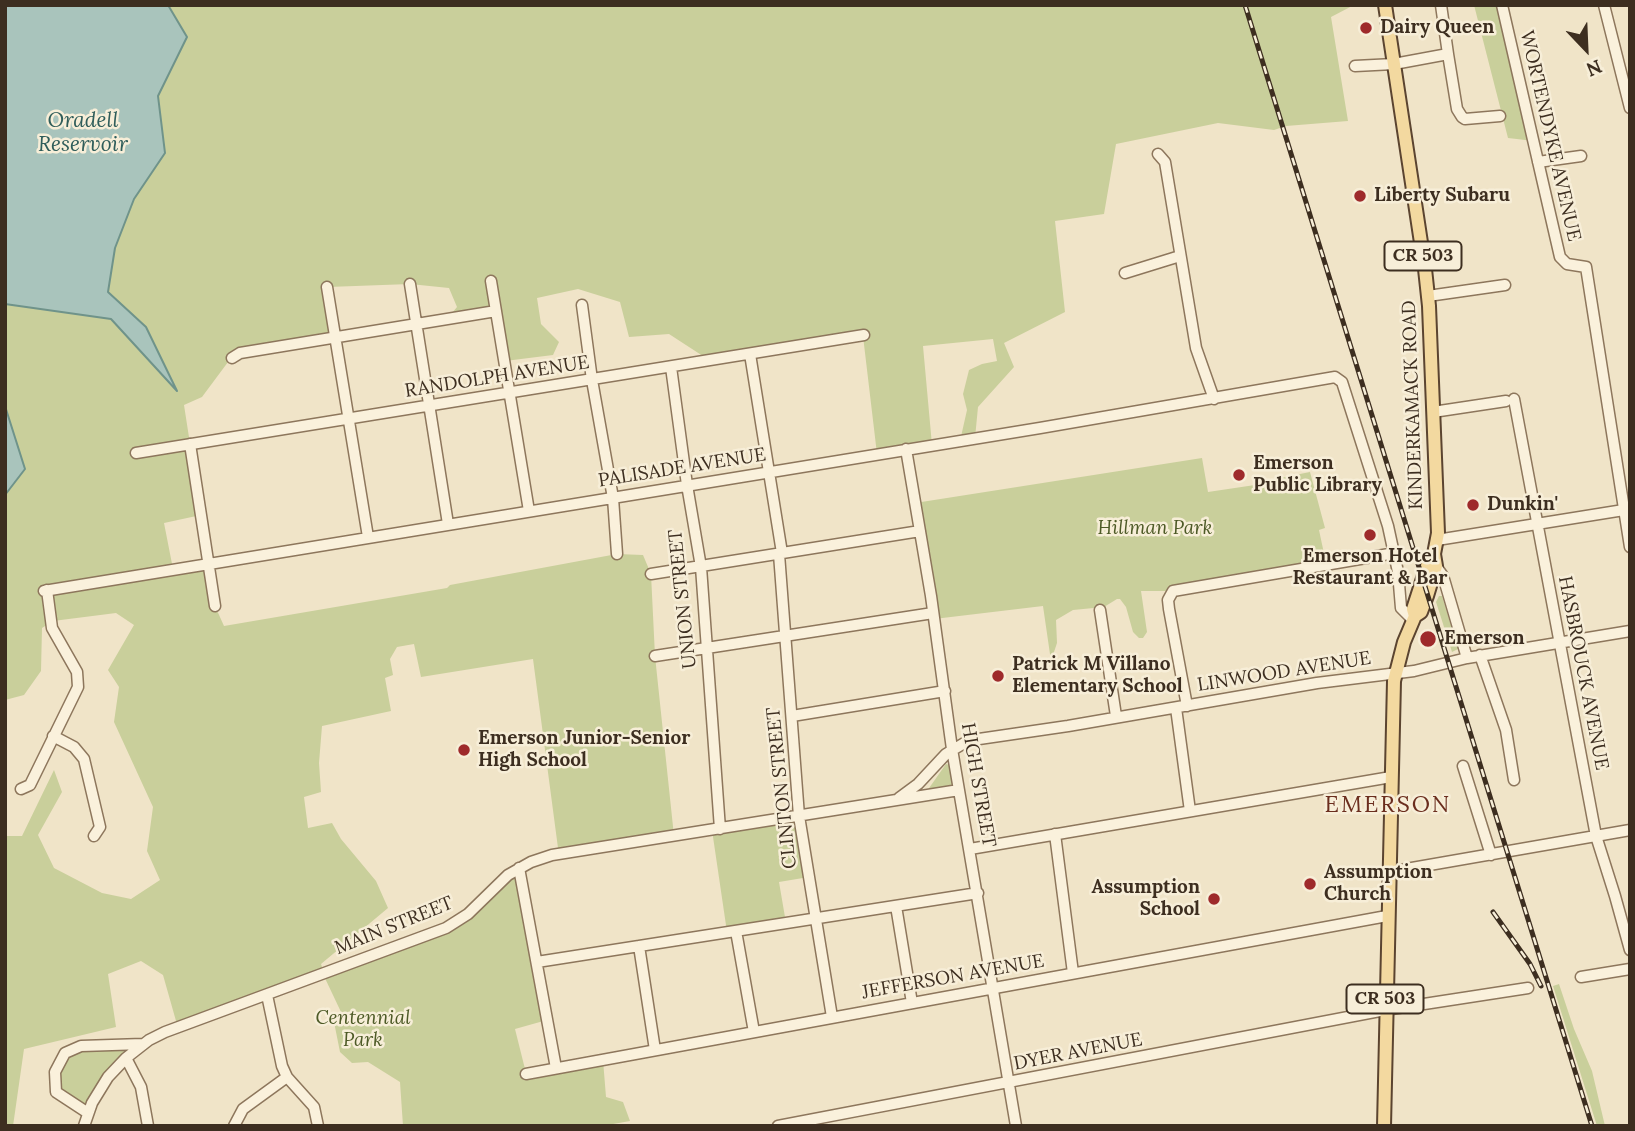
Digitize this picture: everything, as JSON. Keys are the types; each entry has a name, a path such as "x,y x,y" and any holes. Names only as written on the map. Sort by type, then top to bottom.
{"main road":[{"name":"KINDERKAMACK ROAD","path":"1384,1126 1387,916 1396,671 1414,618 1413,609 1428,563 1435,560 1437,540 1428,296 1385,5"}],"street":[{"path":"1441,5 1457,109 1465,119 1500,116"},
{"name":"WORTENDYKE AVENUE","path":"1502,5 1560,257 1567,264 1586,267 1630,547"},
{"path":"1604,5 1630,108"},
{"path":"1355,66 1394,64 1448,54"},
{"path":"1158,154 1166,162 1196,348 1214,399"},
{"path":"1538,162 1581,156"},
{"path":"1125,272 1180,256"},
{"path":"491,281 529,511"},
{"path":"411,284 448,524"},
{"path":"1428,296 1505,285"},
{"path":"327,287 368,537"},
{"path":"582,304 612,498 617,554"},
{"path":"232,358 240,353 496,311"},
{"name":"RANDOLPH AVENUE","path":"136,453 864,335"},
{"name":"CLINTON STREET","path":"750,354 781,554 799,816 832,1017"},
{"name":"UNION STREET","path":"671,367 701,567 720,829"},
{"name":"PALISADE AVENUE","path":"53,736 75,694 78,679 74,665 52,628 45,590 906,450 1335,377 1342,382 1395,553"},
{"name":"HASBROUCK AVENUE","path":"1433,412 1510,400 1538,524 1596,836 1630,950"},
{"path":"190,444 215,606"},
{"name":"HIGH STREET","path":"906,450 952,749 1016,1126"},
{"path":"1437,540 1626,510"},
{"path":"651,574 920,531"},
{"path":"1187,706 1169,610 1170,595 1177,588 1395,553 1401,608 1414,618"},
{"path":"1435,560 1443,576 1467,658"},
{"path":"1100,610 1116,716"},
{"path":"655,656 933,613"},
{"name":"LINWOOD AVENUE","path":"882,803 908,793 952,749 979,739 1396,671 1414,671 1480,655 1630,631"},
{"path":"1480,655 1506,730 1514,780"},
{"path":"792,716 945,691"},
{"path":"1176,708 1190,811"},
{"path":"21,789 30,785 53,736 74,747 83,759 100,827 94,836"},
{"path":"1463,766 1491,855"},
{"path":"970,849 1391,777"},
{"name":"MAIN STREET","path":"84,1126 101,1087 126,1058 144,1044 165,1032 446,928 468,914 498,884 519,868 552,855 959,790"},
{"path":"1389,872 1630,830"},
{"path":"1055,834 1073,973"},
{"path":"519,868 556,1068"},
{"path":"537,962 978,893"},
{"path":"896,906 912,1003"},
{"name":"JEFFERSON AVENUE","path":"526,1074 1387,916"},
{"path":"736,931 754,1032"},
{"path":"639,946 655,1050"},
{"path":"1581,977 1630,969"},
{"name":"DYER AVENUE","path":"778,1126 1385,1010 1528,988"},
{"path":"267,995 282,1066 287,1077 314,1107 318,1126"},
{"path":"88,1113 56,1091 55,1072 65,1053 81,1046 144,1044"},
{"path":"126,1058 141,1087 148,1126"},
{"path":"234,1126 243,1109 287,1077"}],"green space":[{"name":"Centennial Park","path":"168,5 1354,5 1331,17 1348,121 1286,126 1274,130 1218,123 1116,144 1104,214 1055,221 1065,312 1004,343 1014,367 978,407 975,438 960,441 967,410 963,394 969,370 997,361 993,339 923,346 932,445 877,454 863,336 709,360 669,334 629,337 620,302 578,289 537,298 541,324 559,342 553,355 505,361 496,311 447,319 457,307 449,288 410,284 328,287 335,338 231,358 202,397 184,405 201,515 164,523 173,569 209,563 215,606 224,626 447,588 450,585 617,554 643,555 651,574 655,656 674,836 552,855 558,848 533,659 421,677 414,644 397,647 390,659 393,675 385,678 391,711 322,726 319,763 321,792 304,797 308,828 332,823 341,839 376,881 388,908 321,964 324,973 446,928 519,868 547,1020 515,1029 526,1073 603,1060 606,1097 623,1102 630,1121 602,1126 403,1126 400,1082 368,1062 352,1063 340,1052 333,1017 341,1012 323,974 178,1028 163,975 141,961 108,974 116,1027 24,1049 13,1126 5,1126 5,836 22,836 54,770 62,792 38,835 54,868 102,893 131,899 160,880 147,851 153,807 114,722 119,687 108,670 134,625 116,613 53,621 42,628 41,671 24,695 5,700 5,495 25,469 5,406 5,304 111,319 176,388 146,327 108,292 115,248 134,199 165,153 158,96 187,37"},
{"path":"1474,5 1502,5 1534,141 1508,138"},
{"name":"Hillman Park","path":"1202,458 1208,492 1275,482 1280,478 1310,472 1325,528 1319,530 1326,563 1172,591 1141,591 1147,632 1143,638 1133,632 1126,607 1120,599 1104,607 1073,610 1056,620 1057,643 1051,661 1043,606 934,619 915,503"},
{"path":"1439,596 1442,596 1458,649 1452,652 1436,602"},
{"path":"946,764 950,765 953,787 927,791"},
{"path":"799,816 809,877 779,882 786,923 727,932 712,830"},
{"path":"1559,984 1592,1071 1605,1126 1597,1126 1553,986"},
{"path":"144,1044 126,1058 88,1113 56,1092 58,1062 71,1049"}],"water":[{"name":"Oradell Reservoir","path":"5,5 168,5 187,37 158,96 165,153 134,199 115,248 108,292 146,327 177,391 111,319 5,304"},
{"path":"5,406 25,469 5,495"}],"railway":[{"path":"1245,5 1592,1126"},
{"path":"1493,912 1530,964 1541,986"}],"place":[{"name":"Dairy Queen","path":"1366,28"},
{"name":"Liberty Subaru","path":"1360,196"},
{"name":"Emerson Public Library","path":"1239,475"},
{"name":"Dunkin'","path":"1473,505"},
{"name":"Emerson Hotel Restaurant & Bar","path":"1370,535"},
{"name":"Emerson","path":"1428,639"},
{"name":"Patrick M Villano Elementary School","path":"998,676"},
{"name":"Emerson Junior-Senior High School","path":"464,750"},
{"name":"Assumption Church","path":"1310,884"},
{"name":"Assumption School","path":"1214,899"}],"district":[{"name":"EMERSON","path":"1388,805"}]}
